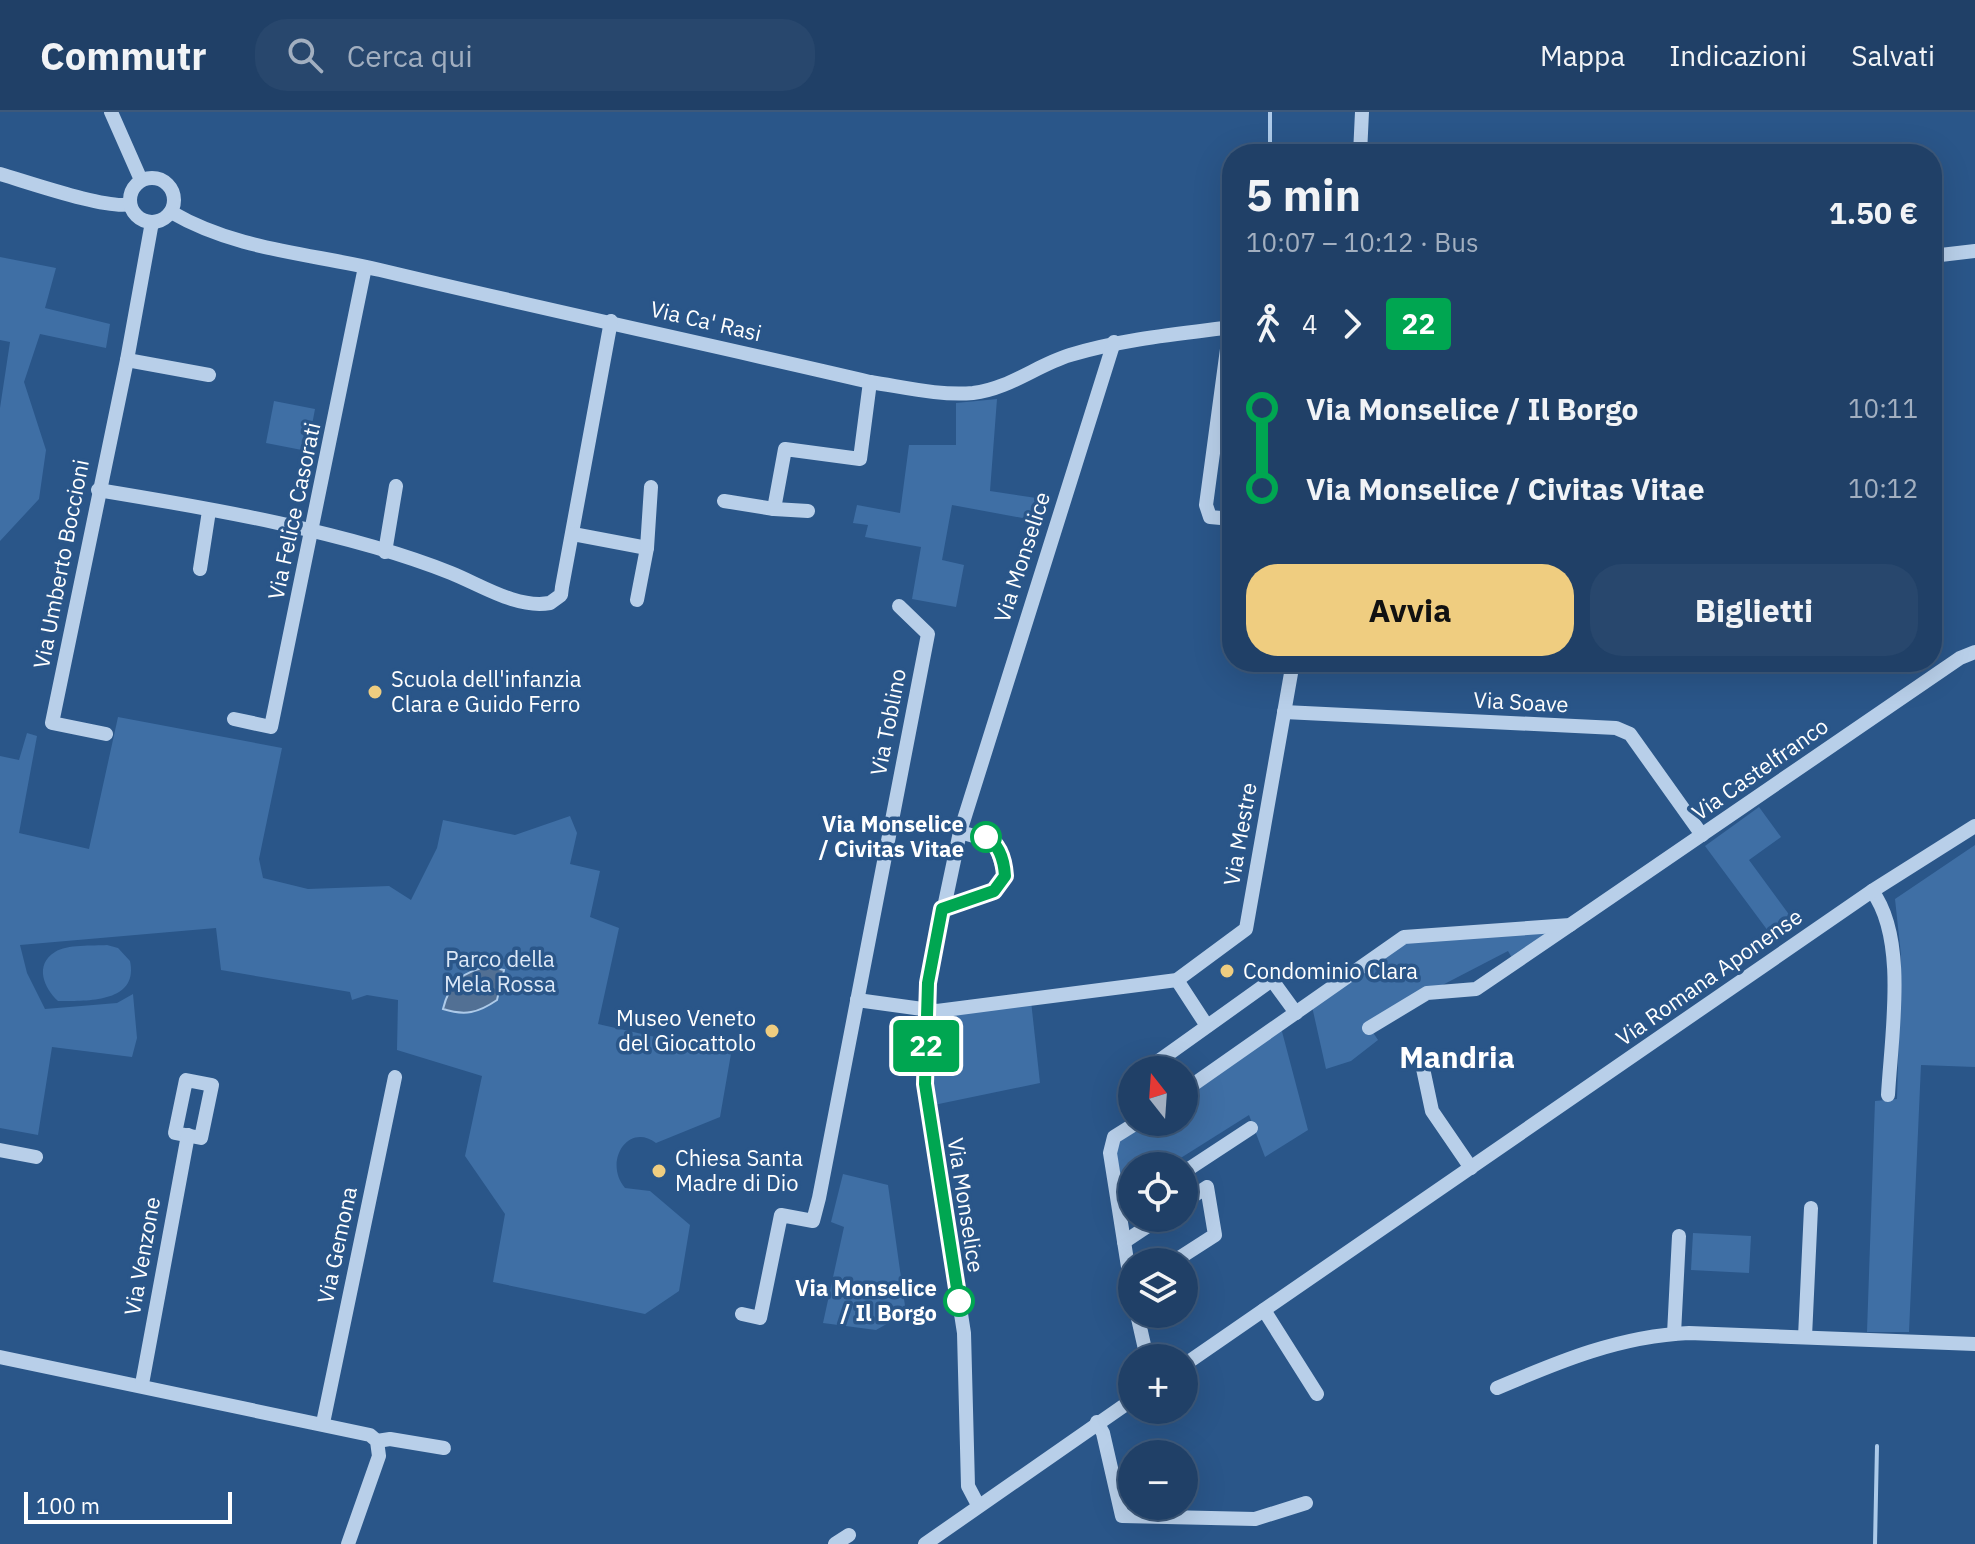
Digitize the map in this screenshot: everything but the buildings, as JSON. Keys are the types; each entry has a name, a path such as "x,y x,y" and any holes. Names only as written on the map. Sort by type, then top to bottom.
{"street":[{"path":"111,112 141,180"},
{"path":"1360,144 1362,112"},
{"path":"0,174 92,198 107,206 130,204"},
{"path":"155,177 168,184 175,197 171,212 163,219 152,222 140,219 130,204 132,190 141,180 155,177"},
{"name":"Via Ca' Rasi","path":"171,212 227,239 611,321 870,382 931,392 975,393 1021,379 1065,356 1114,342 1222,328"},
{"name":"Via Umberto Boccioni","path":"106,734 52,723 127,360 152,222"},
{"path":"1942,255 1975,251"},
{"name":"Via Felice Casorati","path":"234,719 271,727 365,267"},
{"path":"98,490 313,533 385,552 540,605 550,603 561,595 611,321"},
{"name":"Via Monselice","path":"978,1505 968,1486 964,1333 925,1084 926,1010 942,909 960,832 1114,342"},
{"path":"127,360 209,375"},
{"path":"774,509 785,449 860,459 870,382"},
{"path":"1222,391 1206,505 1210,517 1222,518"},
{"path":"385,552 396,486"},
{"path":"637,600 647,548 651,487"},
{"path":"724,501 808,511"},
{"path":"200,569 209,511"},
{"path":"573,534 647,548"},
{"name":"Via Toblino","path":"742,1314 760,1318 781,1215 813,1221 928,634 899,606"},
{"name":"Via Castelfranco","path":"1942,670 1975,652"},
{"name":"Via Mestre","path":"926,1010 1049,999 1177,980 1246,929 1291,672"},
{"name":"Via Castelfranco","path":"1369,1028 1427,993 1476,989 1940,672"},
{"name":"Via Soave","path":"1284,712 1616,728 1630,734 1702,835"},
{"name":"Via Romana Aponense","path":"1198,1355 1872,891 1975,826"},
{"path":"942,909 994,891 1005,876 995,842 960,832"},
{"path":"1872,891 1889,920 1893,955 1888,1095"},
{"path":"1198,1081 1404,937 1570,925"},
{"path":"1177,980 1207,1026"},
{"path":"1165,1056 1272,980 1296,1013"},
{"path":"857,1000 926,1010"},
{"path":"1421,1059 1432,1111 1471,1168"},
{"name":"Via Gemona","path":"323,1423 395,1077"},
{"name":"Via Venzone","path":"186,1080 212,1085 201,1138 188,1135 175,1133 186,1080"},
{"path":"1198,1163 1251,1128"},
{"path":"1118,1134 1114,1137 1110,1153 1118,1182"},
{"name":"Via Venzone","path":"142,1384 188,1135"},
{"path":"0,1150 36,1157"},
{"path":"1195,1248 1215,1235 1201,1161"},
{"path":"1198,1193 1207,1187"},
{"path":"1805,1337 1811,1208"},
{"path":"1125,1232 1125,1248"},
{"path":"1124,1242 1139,1232"},
{"path":"1674,1334 1679,1236"},
{"path":"1264,1310 1317,1394"},
{"path":"1497,1388 1576,1355 1650,1335 1975,1344"},
{"path":"0,1357 359,1431 377,1441 390,1439 444,1448"},
{"path":"925,1544 1118,1409"},
{"path":"1097,1422 1103,1433 1122,1516 1255,1519 1306,1503"},
{"path":"348,1544 379,1456 377,1441"},
{"path":"835,1544 849,1535"}],"green space":[{"path":"0,257 56,268 45,308 110,324 106,348 40,334 24,382 46,450 39,499 0,541 0,408 10,342 0,340"},
{"path":"997,399 990,491 1050,500 1044,522 952,505 942,560 964,565 956,607 912,599 921,547 865,537 868,525 853,523 857,505 900,513 909,445 956,445 956,403"},
{"path":"274,401 315,409 307,451 266,443"},
{"name":"Parco della Mela Rossa","path":"118,717 282,748 259,859 263,878 308,889 389,886 411,900 437,848 443,820 515,835 570,816 577,833 570,864 600,871 590,917 619,928 598,1024 664,1039 732,1048 720,1117 656,1143 646,1138 628,1141 618,1157 619,1178 625,1188 650,1191 690,1225 679,1291 645,1314 493,1282 505,1214 465,1156 482,1076 397,1050 398,1000 367,995 352,1000 350,992 221,970 216,928 20,945 27,973 45,1009 117,1003 133,994 137,1038 132,1057 52,1047 38,1135 0,1128 0,756 19,760 27,733 37,736 19,833 89,849"},
{"path":"1759,807 1781,837 1749,860 1796,924 1774,939 1705,846"},
{"path":"1975,845 1975,1067 1921,1065 1909,1332 1867,1332 1875,1101 1897,1099 1901,955 1895,899"},
{"path":"1570,925 1515,963 1508,951 1427,993 1370,1028 1378,1040 1351,1061 1326,1069 1311,1002 1404,937"},
{"path":"107,945 118,948 130,961 131,975 127,985 108,997 58,1001 43,976 49,957 66,948"},
{"path":"1031,1001 1040,1083 929,1106 926,1010"},
{"path":"1280,1024 1308,1130 1265,1157 1249,1115 1190,1152 1118,1152 1117,1197 1114,1137 1118,1134 1198,1136 1198,1081"},
{"path":"843,1174 888,1185 906,1313 876,1330 823,1323 844,1227 831,1222"},
{"path":"1693,1233 1751,1236 1749,1273 1691,1270"}],"shaded area":[{"path":"489,967 504,970 497,1000 471,1012 443,1009 449,992 458,980 472,971"}],"waterway":[{"path":"1270,112 1270,144"},
{"path":"1875,1544 1877,1446"}],"bus line":[{"name":"22","path":"959,1301 925,1084 926,1010 942,909 994,891 1005,876 1000,852 995,842 986,837"}],"place":[{"name":"Scuola dell'infanzia Clara e Guido Ferro","path":"375,692"},
{"name":"Via Monselice / Civitas Vitae","path":"986,837"},
{"name":"Condominio Clara","path":"1227,971"},
{"name":"Museo Veneto del Giocattolo","path":"772,1031"},
{"name":"Chiesa Santa Madre di Dio","path":"659,1171"},
{"name":"Via Monselice / Il Borgo","path":"959,1301"}],"district":[{"name":"Mandria","path":"1457,1058"}]}
